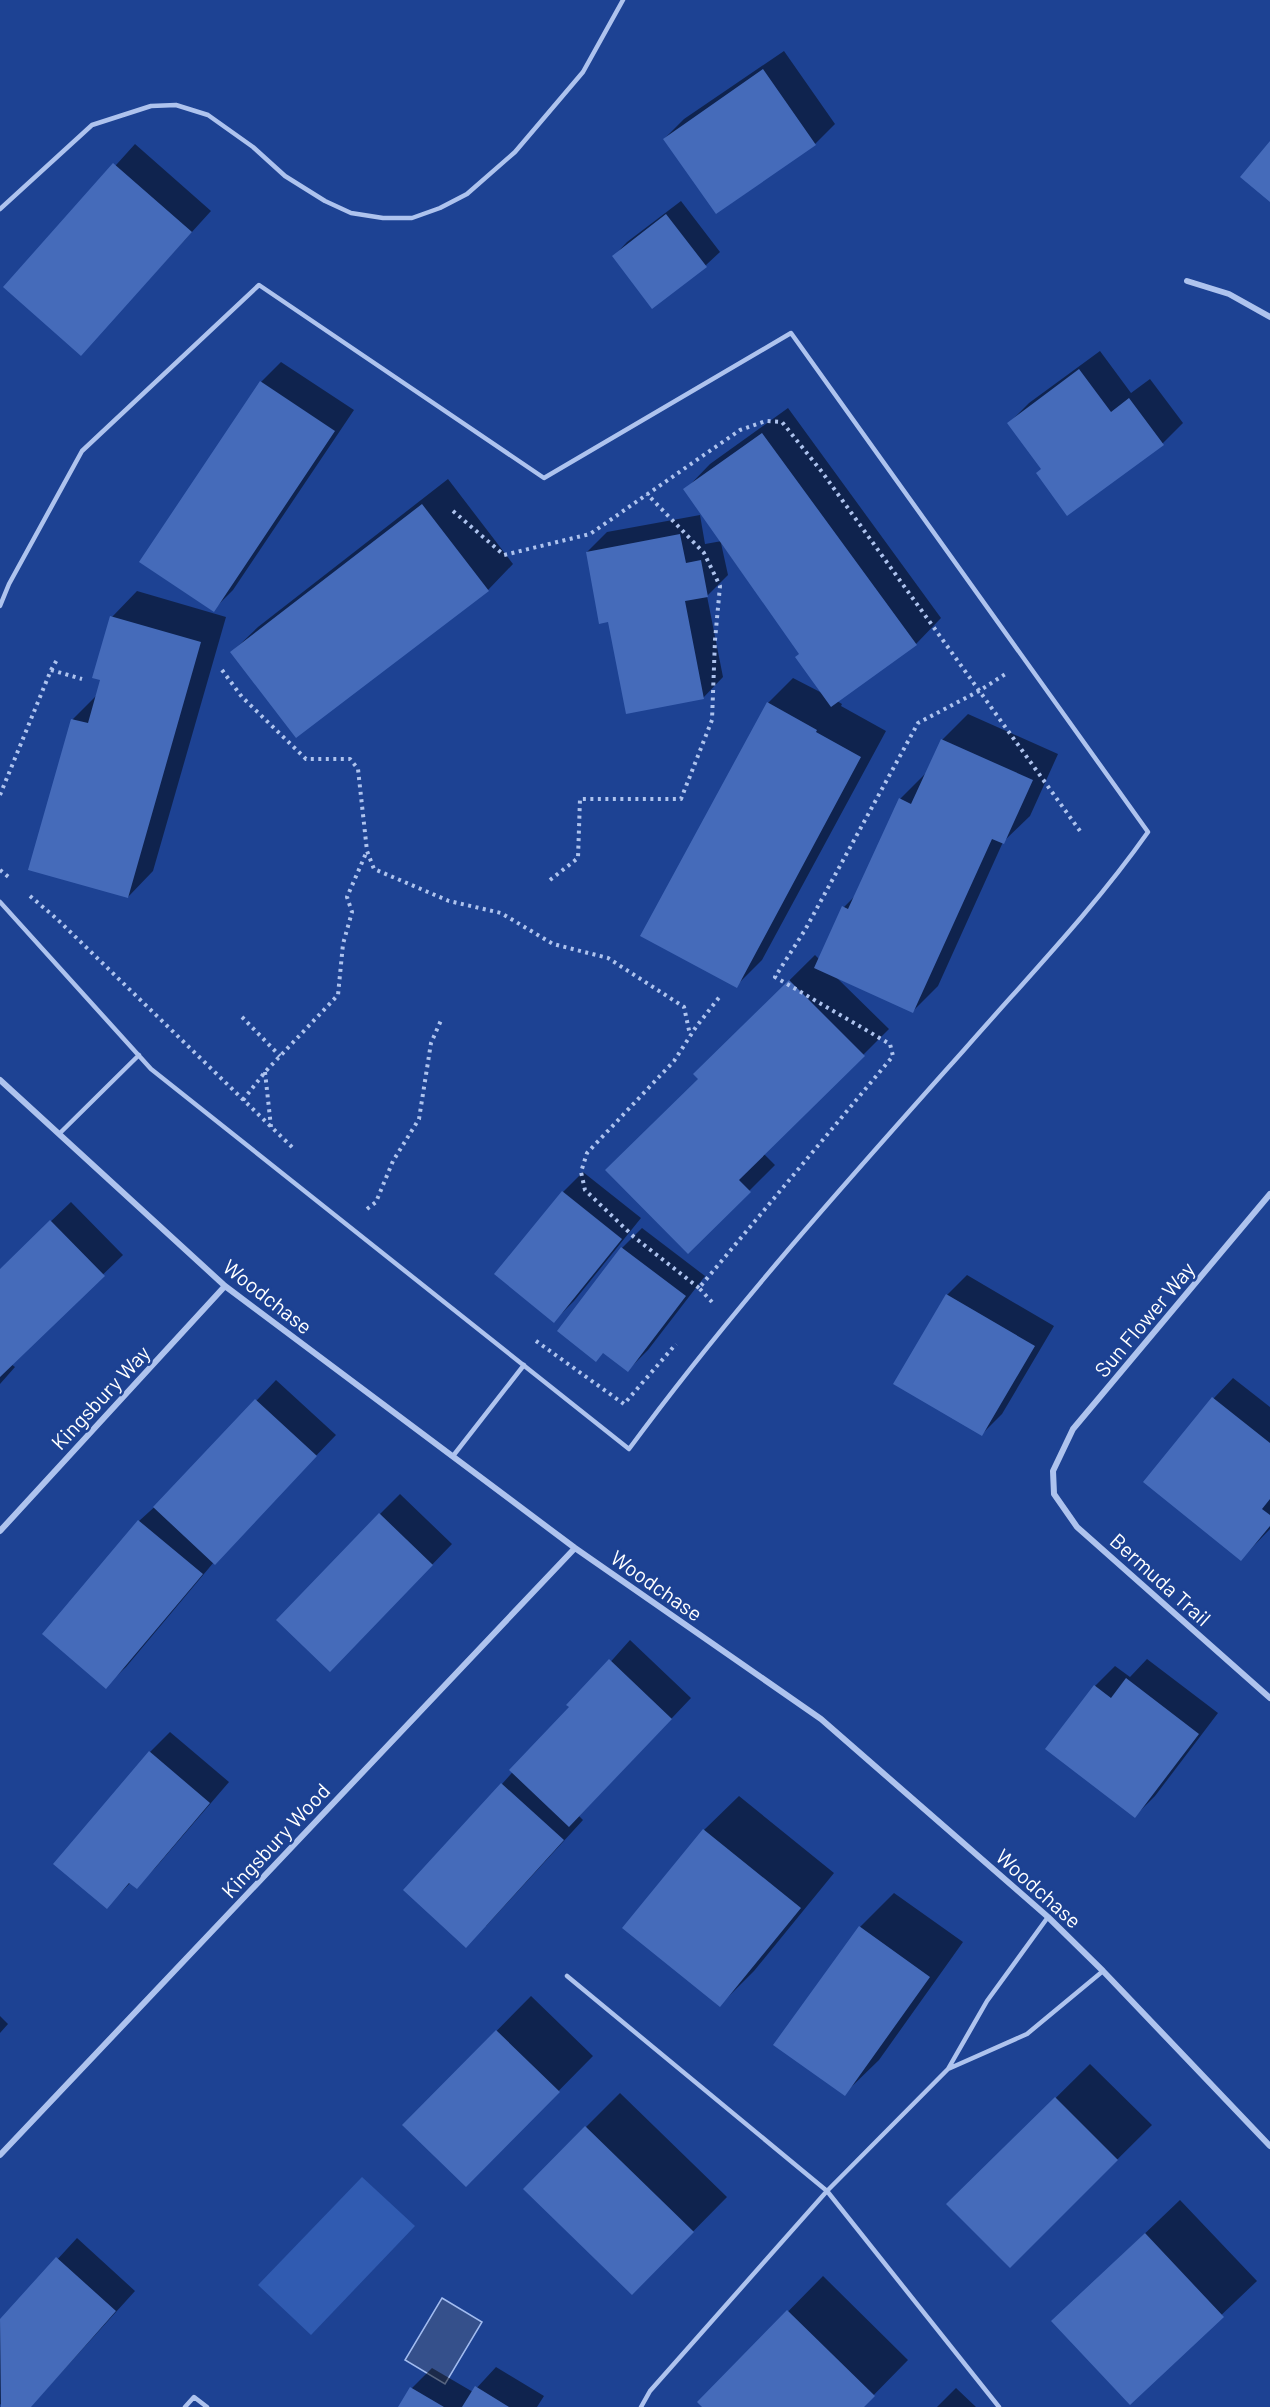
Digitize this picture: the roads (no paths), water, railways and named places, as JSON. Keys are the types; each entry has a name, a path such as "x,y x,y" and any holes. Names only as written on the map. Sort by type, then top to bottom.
{"street":[{"path":"1187,280 1229,294 1270,317"},
{"name":"Woodchase","path":"0,1080 225,1286 575,1548 821,1719 1048,1917 1104,1971 1270,2146"},
{"name":"Sun Flower Way","path":"1053,1471 1073,1429 1270,1194"},
{"name":"Kingsbury Way","path":"0,1531 225,1286"},
{"name":"Bermuda Trail","path":"1053,1471 1054,1494 1077,1527 1270,1698"},
{"name":"Kingsbury Wood","path":"0,2155 575,1548"}],"lane":[{"path":"0,209 92,125 152,106 176,105 208,115 253,147 285,176 325,201 351,213 412,218 431,212 467,194 515,152 583,72 623,0"},
{"path":"0,606 9,584 82,451 259,285 544,478 791,333 1148,832 1115,878 905,1116 685,1374 629,1449 152,1069 0,902"},
{"path":"58,1134 139,1055"},
{"path":"453,1456 524,1365"},
{"path":"641,2407 650,2391 827,2191 948,2069 987,2001 1048,1917"},
{"path":"948,2069 1028,2034 1104,1971"},
{"path":"567,1976 827,2191 999,2407"},
{"path":"185,2407 194,2397 207,2407"}]}
